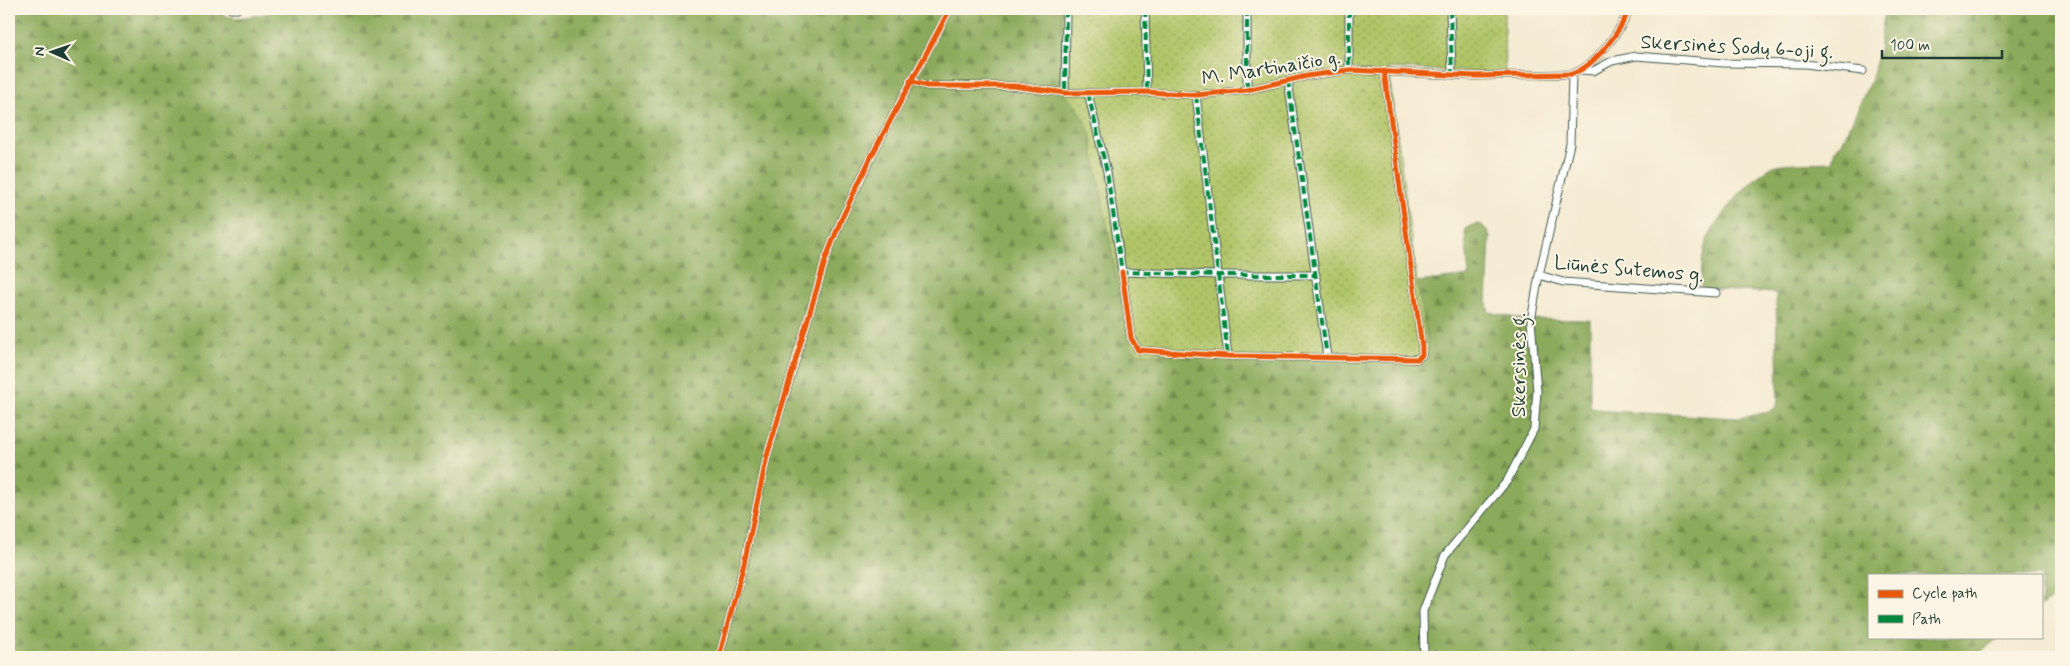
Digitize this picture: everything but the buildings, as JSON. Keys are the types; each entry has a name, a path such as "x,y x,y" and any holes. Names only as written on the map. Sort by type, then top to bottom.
{"street":[{"path":"232,9 237,9"},
{"path":"719,657 744,564 767,456 826,258 872,155 950,9"},
{"path":"910,82 927,86 1014,86 1065,93 1066,9"},
{"path":"1145,9 1146,92"},
{"path":"1246,9 1248,90"},
{"path":"1349,9 1349,70"},
{"path":"1450,9 1452,74"},
{"path":"1572,74 1581,70 1617,34 1630,9"},
{"name":"Skersinės Sodų 6-oji g.","path":"1581,70 1593,71 1612,61 1636,56 1724,63 1805,64 1863,71"},
{"name":"M. Martinaičio g.","path":"1065,93 1146,92 1196,94 1248,90 1288,80 1349,70 1475,76 1572,74"},
{"path":"1088,93 1107,172 1131,338 1138,350 1228,356 1417,359 1422,355 1384,71"},
{"name":"Skersinės g.","path":"1424,657 1423,612 1445,555 1507,481 1534,429 1537,390 1531,321 1539,275 1570,144 1572,74"},
{"path":"1288,80 1327,357"},
{"path":"1196,94 1228,356"},
{"path":"1122,272 1218,275 1316,275"},
{"name":"Liūnės Sutemos g.","path":"1539,275 1563,282 1716,293"}],"green space":[{"path":"9,9 215,9 222,14 238,18 284,9 1062,9 1062,94 1076,106 1090,133 1128,339 1429,352 1417,282 1469,276 1465,234 1466,229 1478,224 1486,229 1490,237 1487,304 1489,312 1520,319 1590,320 1590,407 1608,411 1739,418 1769,412 1775,408 1778,401 1776,293 1701,289 1702,262 1705,246 1709,236 1724,213 1754,180 1774,166 1793,163 1832,162 1835,149 1842,143 1872,77 1879,51 1885,9 2061,9 2061,596 2042,605 2042,574 1868,574 1868,638 1999,638 1973,657 9,657"},
{"path":"1062,9 1504,9 1505,73 1388,68 1417,282 1429,352 1422,362 1139,353 1132,348 1128,339 1090,133 1076,106 1062,94"}],"marked path":[{"path":"1066,9 1065,93 1068,93"},
{"path":"1145,9 1147,92"},
{"path":"1247,9 1247,90"},
{"path":"1349,9 1349,70"},
{"path":"1450,9 1452,74"},
{"path":"1288,80 1327,357"},
{"path":"1088,93 1107,172 1122,272 1218,275 1316,275"},
{"path":"1196,95 1228,356"}],"cycle path":[{"path":"719,657 744,564 767,456 826,258 841,220 872,155 950,9"},
{"path":"910,81 927,86 1014,86 1065,93 1147,92 1196,95 1247,90 1307,76 1349,70 1475,76 1572,74 1589,64 1606,47 1614,37 1629,9"},
{"path":"1122,272 1131,338 1138,350 1228,356 1417,359 1422,355 1422,347 1384,71"}]}
